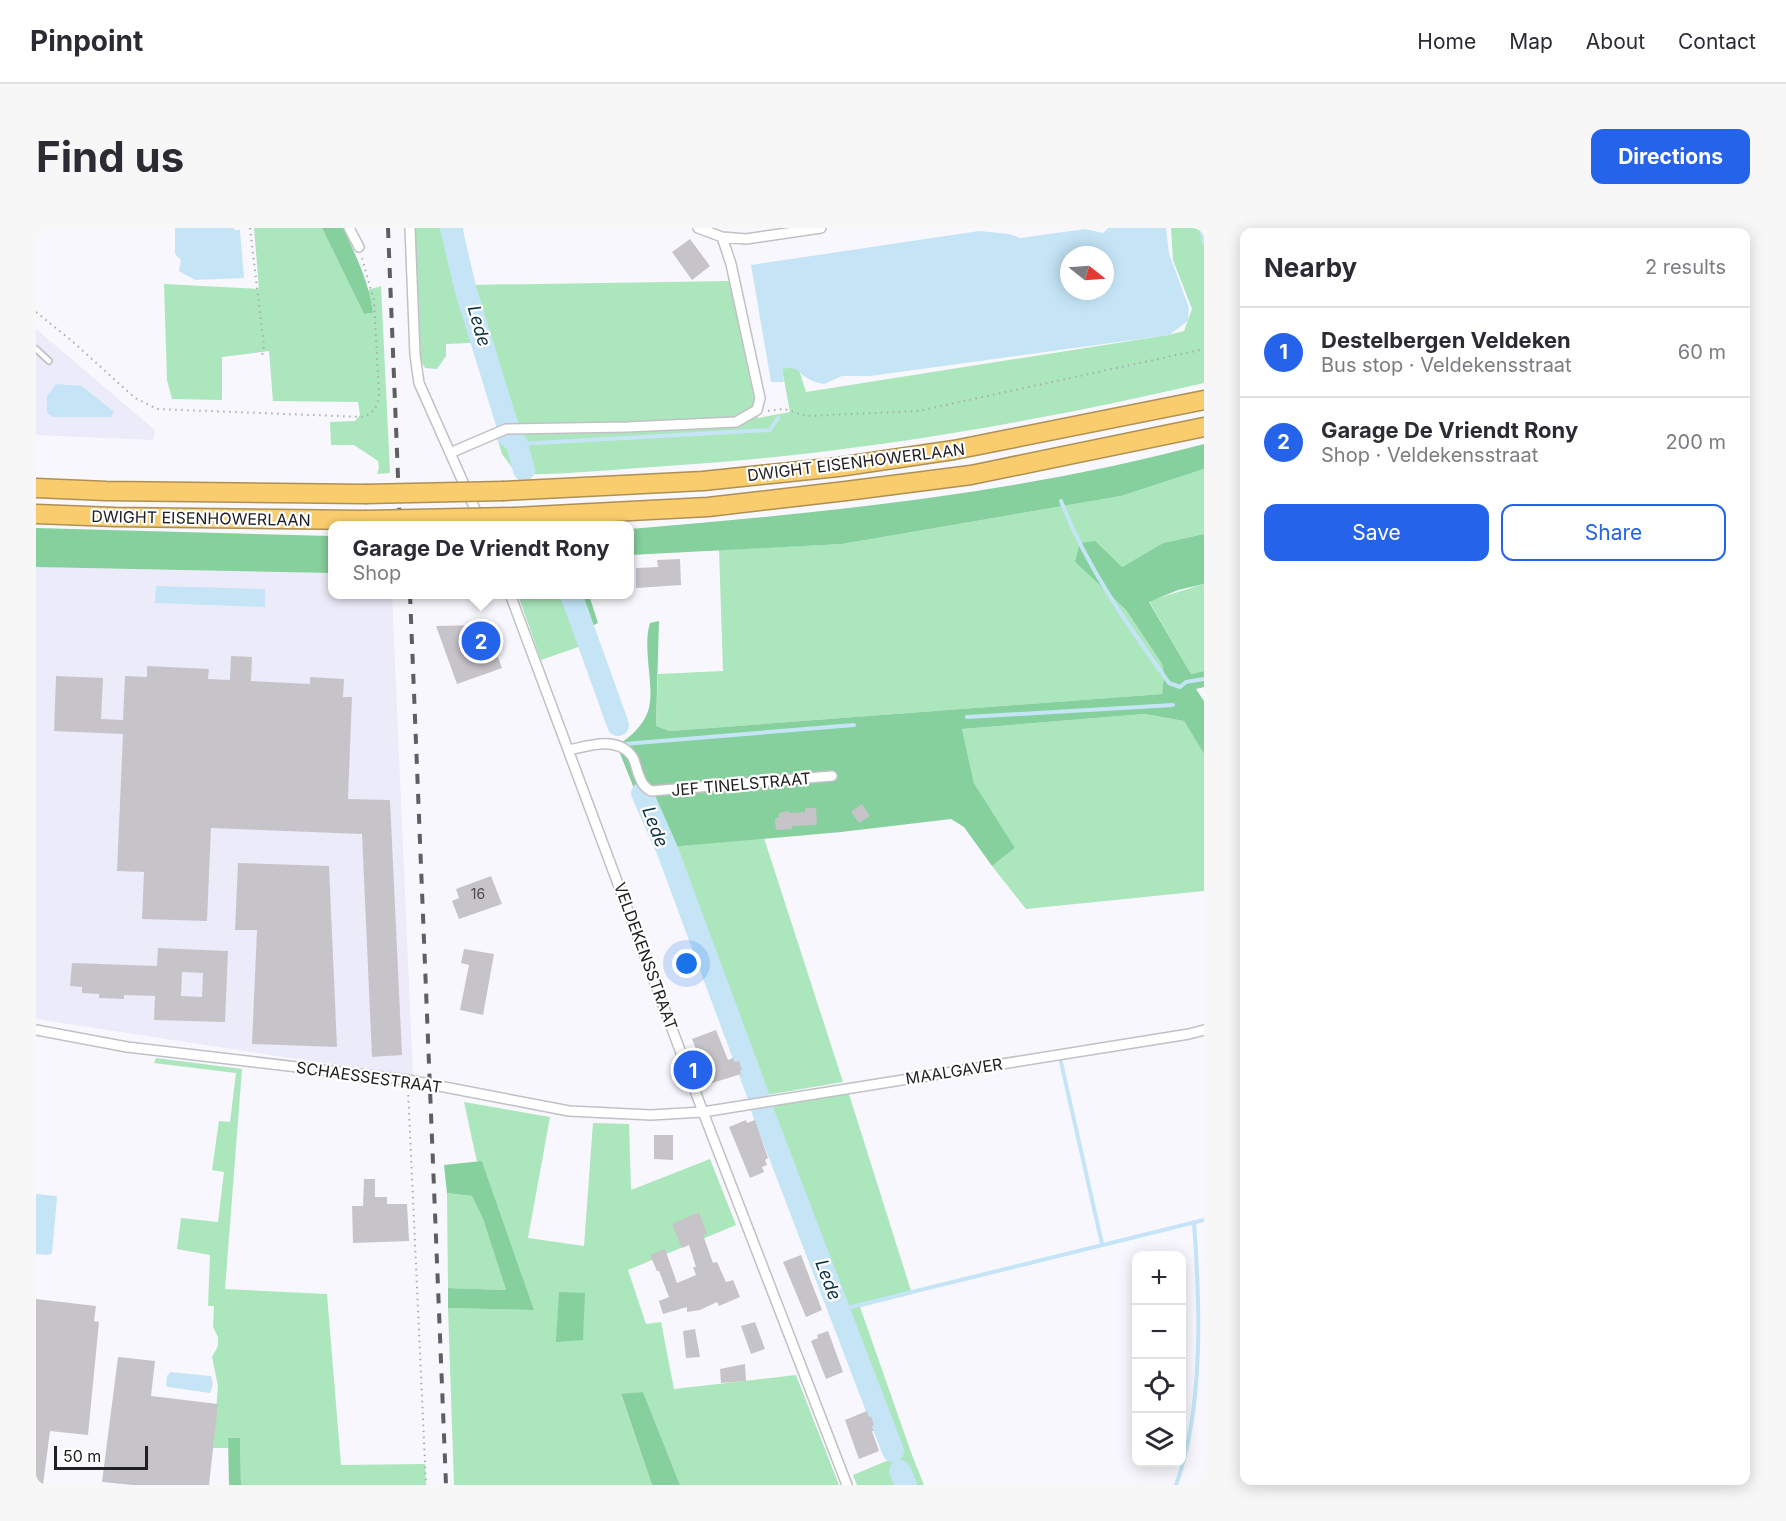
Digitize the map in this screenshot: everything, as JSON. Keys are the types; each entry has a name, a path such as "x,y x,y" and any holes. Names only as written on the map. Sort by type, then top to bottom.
{"highway":[{"name":"DWIGHT EISENHOWERLAAN","path":"36,488 365,494 504,491 703,481 954,450 1204,400"},
{"name":"DWIGHT EISENHOWERLAAN","path":"36,514 365,520 515,517 708,507 971,474 1204,427"}],"street":[{"path":"349,228 358,247"},
{"path":"410,228 415,355 419,383 481,521"},
{"path":"698,228 722,237 746,239 821,228"},
{"path":"450,453 506,429 603,428 736,422 757,410 760,398 731,264 722,237"},
{"name":"VELDEKENSSTRAAT","path":"512,599 703,1112 847,1485"},
{"name":"JEF TINELSTRAAT","path":"569,750 602,742 619,747 631,755 642,782 651,791 832,776"},
{"name":"MAALGAVER","path":"703,1112 1189,1034 1204,1029"},
{"name":"SCHAESSESTRAAT","path":"36,1030 127,1047 408,1080 569,1111 651,1114 703,1112"}],"lane":[{"path":"36,349 49,361"}],"path":[{"path":"250,228 264,346 262,357"},
{"path":"36,312 72,340 135,399 157,409 363,417 369,415 378,405 379,376 374,301 358,247"},
{"path":"757,410 784,409 807,416 918,411 1204,350"},
{"path":"408,1080 426,1485"}],"shaded area":[{"path":"36,329 155,430 153,440 36,435"},
{"path":"36,567 328,573 328,599 392,599 413,1077 36,1019"}],"green space":[{"path":"254,228 322,228 364,314 373,313 368,290 381,286 390,473 377,474 378,461 354,445 331,445 330,422 355,421 360,415 358,402 273,401 269,351 222,357 222,400 172,399 167,380 164,284 259,289"},
{"path":"322,228 343,228 365,280 373,313 364,314"},
{"path":"415,228 463,228 467,285 730,281 758,418 790,412 782,369 790,367 799,370 806,392 1184,331 1192,309 1173,260 1171,228 1204,228 1204,383 999,425 861,447 723,462 568,473 517,474 502,454 497,438 492,342 446,344 446,356 437,369 425,368 421,361"},
{"path":"1204,444 1204,469 1121,496 842,544 634,555 634,529 774,516 919,499 991,489 1134,461"},
{"path":"1204,469 1204,534 1163,543 1122,567 1108,555 1075,562 1126,610 1162,664 1164,675 1162,694 670,731 656,726 658,674 723,671 719,550 842,544 1121,496"},
{"path":"36,528 328,536 328,573 36,567"},
{"path":"1204,534 1204,584 1178,590 1149,602 1191,674 1204,671 1204,687 1196,689 1204,701 1204,754 1184,721 1145,714 962,729 974,783 1015,848 992,866 964,827 951,819 841,832 658,848 617,746 640,725 649,707 647,646 650,623 659,621 656,726 670,731 1162,694 1164,675 1162,664 1126,610 1075,562 1080,543 1095,541 1122,567 1163,543"},
{"path":"1204,584 1204,671 1191,674 1149,601"},
{"path":"519,599 569,599 584,645 541,660"},
{"path":"569,599 590,599 598,623 580,632"},
{"path":"1145,714 1184,721 1204,754 1204,891 1026,909 992,866 1015,848 974,783 962,729"},
{"path":"764,838 843,1082 749,1098 658,848"},
{"path":"156,1058 242,1069 225,1289 327,1294 341,1465 425,1464 426,1485 241,1485 240,1438 228,1438 228,1448 213,1448 218,1386 212,1357 218,1346 218,1337 213,1327 214,1306 208,1306 210,1255 177,1249 181,1218 218,1222 224,1172 212,1170 219,1121 230,1122 236,1073 154,1063"},
{"path":"848,1091 912,1294 860,1307 924,1485 857,1485 853,1475 891,1459 757,1110"},
{"path":"464,1102 550,1117 528,1238 584,1246 593,1123 629,1124 631,1190 710,1159 736,1225 628,1270 646,1324 661,1322 674,1389 796,1375 839,1485 680,1485 643,1392 621,1395 652,1485 454,1485 448,1308 534,1310 482,1161 477,1162"},
{"path":"482,1161 534,1310 448,1308 448,1288 506,1290 483,1219 472,1196 447,1193 444,1165"},
{"path":"447,1193 472,1196 483,1219 506,1290 448,1288"},
{"path":"559,1292 585,1293 583,1340 556,1342"},
{"path":"643,1392 680,1485 652,1485 621,1394"},
{"path":"228,1438 240,1438 241,1485 229,1485"}],"water":[{"path":"175,228 240,230 244,278 195,280 179,271 181,260 175,254"},
{"path":"1108,228 1166,228 1169,253 1189,308 1188,321 1169,335 870,376 842,376 824,384 805,377 795,369 788,368 782,369 784,382 771,382 751,265 979,231 1009,234 1020,238 1085,229 1103,233"},
{"path":"56,384 82,386 114,412 111,417 53,417 47,413 47,396"},
{"path":"156,586 265,589 265,607 155,603"},
{"path":"36,1194 57,1198 52,1253 48,1255 36,1254"},
{"path":"170,1372 211,1376 213,1384 210,1393 168,1387 166,1385 167,1376"}],"building":[{"path":"690,239 710,266 692,280 672,252"},
{"path":"680,559 681,585 636,588 636,568 658,567 657,560"},
{"path":"486,625 502,668 457,684 436,626"},
{"path":"231,656 252,657 251,681 310,684 310,677 344,679 343,697 352,697 348,799 390,800 402,1055 372,1057 362,834 211,828 207,921 142,919 144,872 117,871 123,734 54,731 56,676 103,678 101,719 123,720 125,676 147,677 147,666 209,669 208,679 230,680"},
{"path":"862,804 870,816 859,823 852,811"},
{"path":"805,808 816,808 817,825 792,826 792,829 776,830 775,819 779,817 779,813 805,812"},
{"path":"238,863 329,866 337,1047 252,1044 257,930 235,930"},
{"path":"491,876 502,904 459,919 452,901 459,898 456,889"},
{"path":"158,948 228,951 225,1022 154,1020 155,996 124,995 124,999 99,998 99,994 82,993 82,987 70,986 72,963 157,966","holes":["182,972 203,973 202,997 181,996"]},
{"path":"464,949 494,954 483,1015 460,1010 469,965 461,963"},
{"path":"716,1030 728,1060 733,1058 735,1062 739,1061 742,1070 741,1074 709,1084 692,1039"},
{"path":"746,1120 747,1123 755,1120 768,1158 765,1160 767,1165 762,1167 764,1172 750,1178 729,1127"},
{"path":"654,1135 673,1135 673,1160 654,1159"},
{"path":"364,1179 375,1179 375,1197 387,1197 387,1204 407,1204 409,1241 353,1243 352,1206 363,1206"},
{"path":"699,1212 707,1234 703,1235 713,1263 717,1262 726,1282 733,1280 740,1297 719,1306 717,1302 700,1310 687,1312 687,1307 663,1314 659,1301 669,1297 650,1255 665,1249 677,1283 696,1275 693,1267 696,1267 689,1245 682,1248 672,1224"},
{"path":"801,1255 822,1310 806,1317 783,1262"},
{"path":"36,1299 96,1306 94,1321 99,1322 88,1435 50,1431 43,1485 36,1485"},
{"path":"755,1322 765,1349 751,1354 741,1326"},
{"path":"695,1329 700,1357 686,1358 683,1331"},
{"path":"828,1331 843,1372 826,1379 811,1341 818,1338 817,1335"},
{"path":"118,1357 155,1361 151,1396 218,1404 209,1485 133,1485 102,1482"},
{"path":"745,1364 746,1381 721,1383 720,1369"},
{"path":"867,1411 874,1425 872,1426 874,1431 872,1431 879,1451 859,1459 845,1420"}],"waterway":[{"name":"Lede","path":"451,228 466,291 507,424"},
{"path":"1201,228 1204,243"},
{"path":"517,444 770,430 778,418"},
{"name":"Lede","path":"507,435 517,444 524,470"},
{"path":"1061,501 1071,526 1096,573 1169,683 1180,687 1186,682 1204,679"},
{"name":"Lede","path":"573,599 618,725"},
{"path":"967,717 1173,705"},
{"path":"624,744 854,725"},
{"name":"Lede","path":"642,793 668,852 758,1095"},
{"path":"1061,1062 1102,1244"},
{"name":"Lede","path":"762,1109 893,1451"},
{"path":"839,1310 1204,1220"},
{"path":"1176,1485 1185,1455 1196,1389 1198,1287 1194,1222"},
{"name":"Lede","path":"900,1471 906,1485"}],"railway":[{"path":"388,228 400,521"},
{"path":"410,599 446,1485"}],"place":[{"name":"Garage De Vriendt Rony","path":"481,641"},
{"name":"Destelbergen Veldeken","path":"693,1070"}]}
